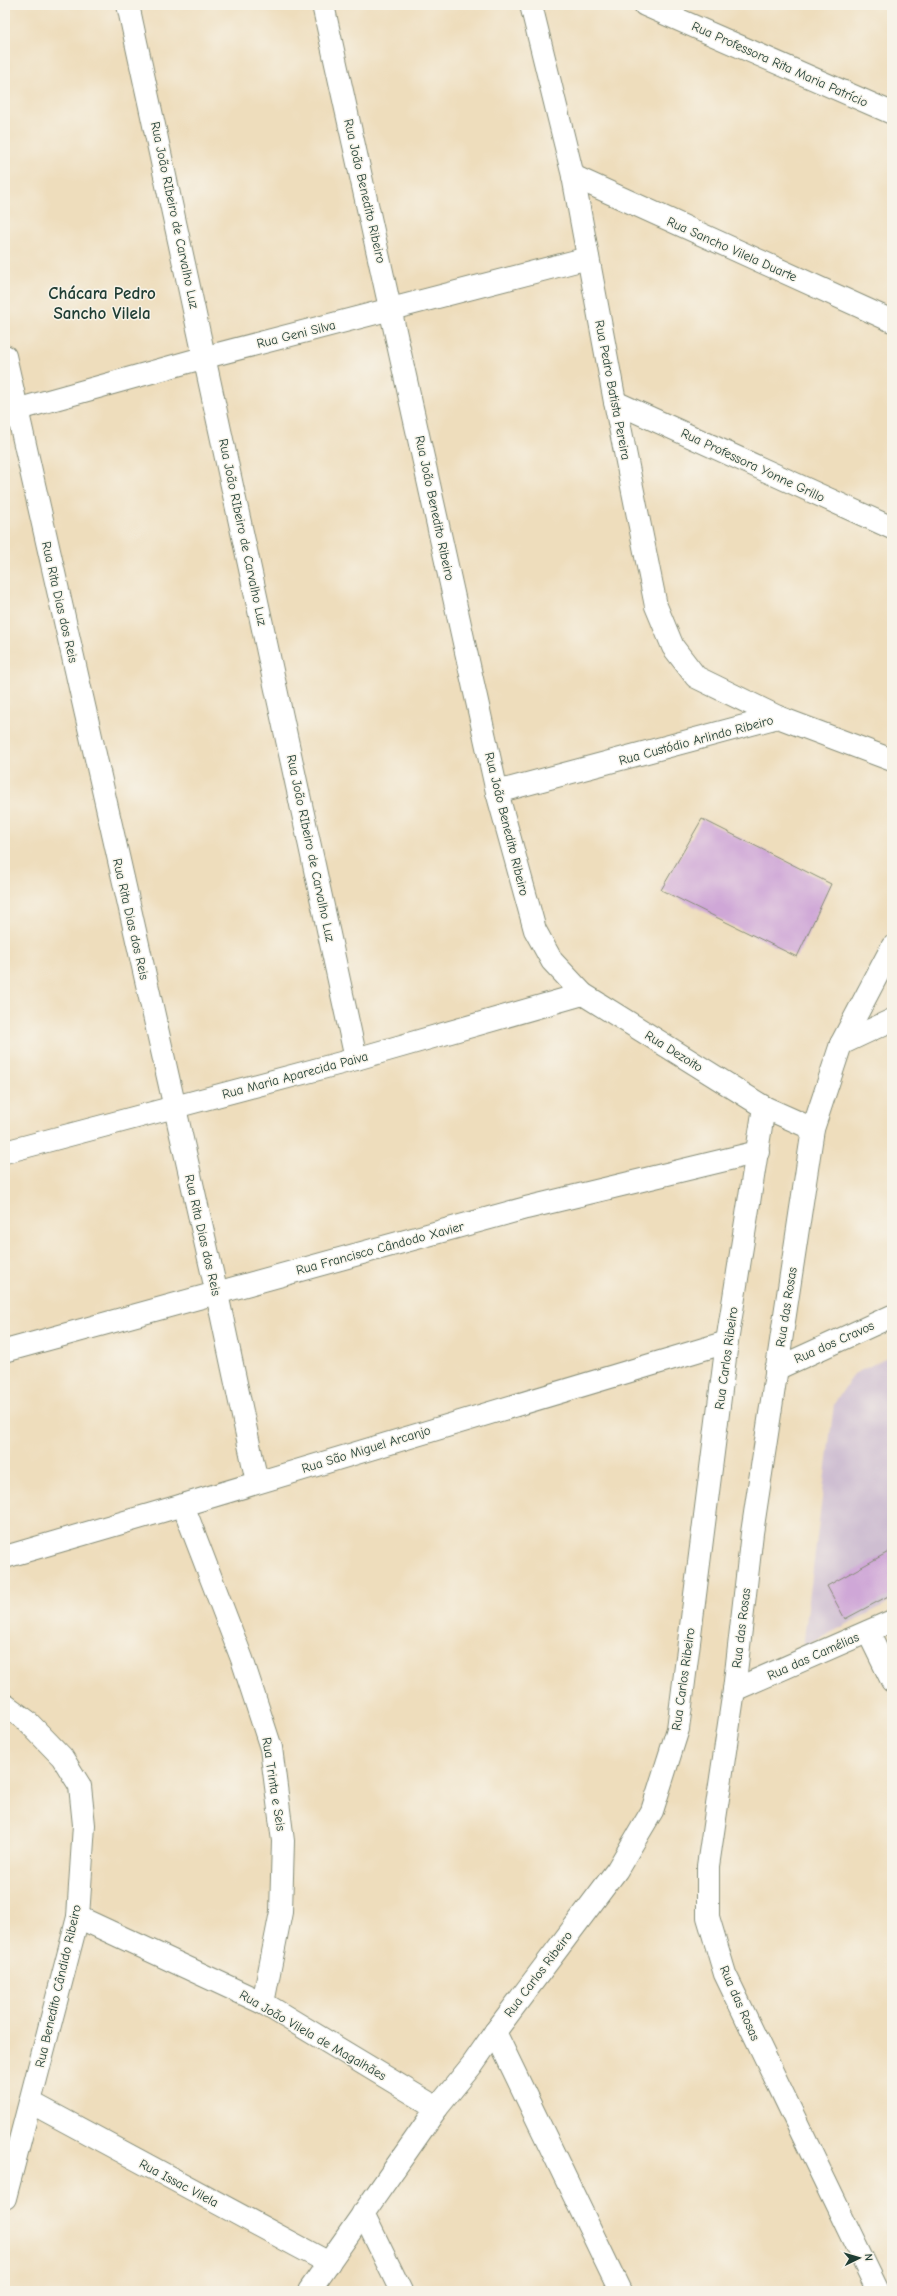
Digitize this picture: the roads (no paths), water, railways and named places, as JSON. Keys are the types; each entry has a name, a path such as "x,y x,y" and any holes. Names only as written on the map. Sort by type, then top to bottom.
{"street":[{"name":"Rua João RIbeiro de Carvalho Luz","path":"128,5 206,357 356,1059"},
{"name":"Rua João Benedito Ribeiro","path":"323,5 392,310 497,792 535,930 552,961 583,994"},
{"name":"Rua Pedro Batista Pereira","path":"531,5 573,176 615,402 656,606 673,647 696,677 778,717"},
{"name":"Rua Professora Rita Maria Patrício","path":"645,5 892,113"},
{"name":"Rua Sancho Vilela Duarte","path":"573,176 892,321"},
{"name":"Rua Geni Silva","path":"11,411 206,357 588,258"},
{"name":"Rua Rita Dias dos Reis","path":"5,356 11,411 217,1294 257,1482"},
{"name":"Rua Professora Yonne Grillo","path":"615,402 892,528"},
{"name":"Rua Custódio Arlindo Ribeiro","path":"497,792 778,717 892,760"},
{"name":"Rua das Rosas","path":"878,2291 725,1974 708,1917 708,1866 734,1690 752,1533 813,1129 841,1044 892,947"},
{"name":"Rua Maria Aparecida Paiva","path":"5,1152 356,1059 583,994"},
{"name":"Rua Dezoito","path":"583,994 764,1107"},
{"path":"841,1044 892,1020"},
{"path":"764,1107 813,1129"},
{"name":"Rua Carlos Ribeiro","path":"309,2291 362,2213 437,2108 472,2065 495,2032 617,1870 652,1811 678,1729 727,1342 764,1107"},
{"name":"Rua Francisco Cândodo Xavier","path":"5,1350 217,1294 526,1208 758,1152"},
{"name":"Rua dos Cravos","path":"776,1369 892,1316"},
{"name":"Rua São Miguel Arcanjo","path":"5,1557 183,1506 257,1482 727,1342"},
{"name":"Rua Trinta e Seis","path":"183,1506 242,1659 271,1748 283,1849 281,1912 263,2003"},
{"name":"Rua das Camélias","path":"734,1690 892,1621"},
{"path":"868,1632 892,1681"},
{"name":"Rua Benedito Cândido Ribeiro","path":"5,1705 27,1721 62,1757 80,1786 84,1825 78,1917 5,2198"},
{"name":"Rua João Vilela de Magalhães","path":"78,1917 263,2003 437,2108"},
{"path":"495,2032 620,2291"},
{"name":"Rua Issac Vilela","path":"30,2102 329,2263"},
{"path":"362,2213 402,2291"}],"district":[{"name":"Chácara Pedro Sancho Vilela","path":"102,303"}]}
